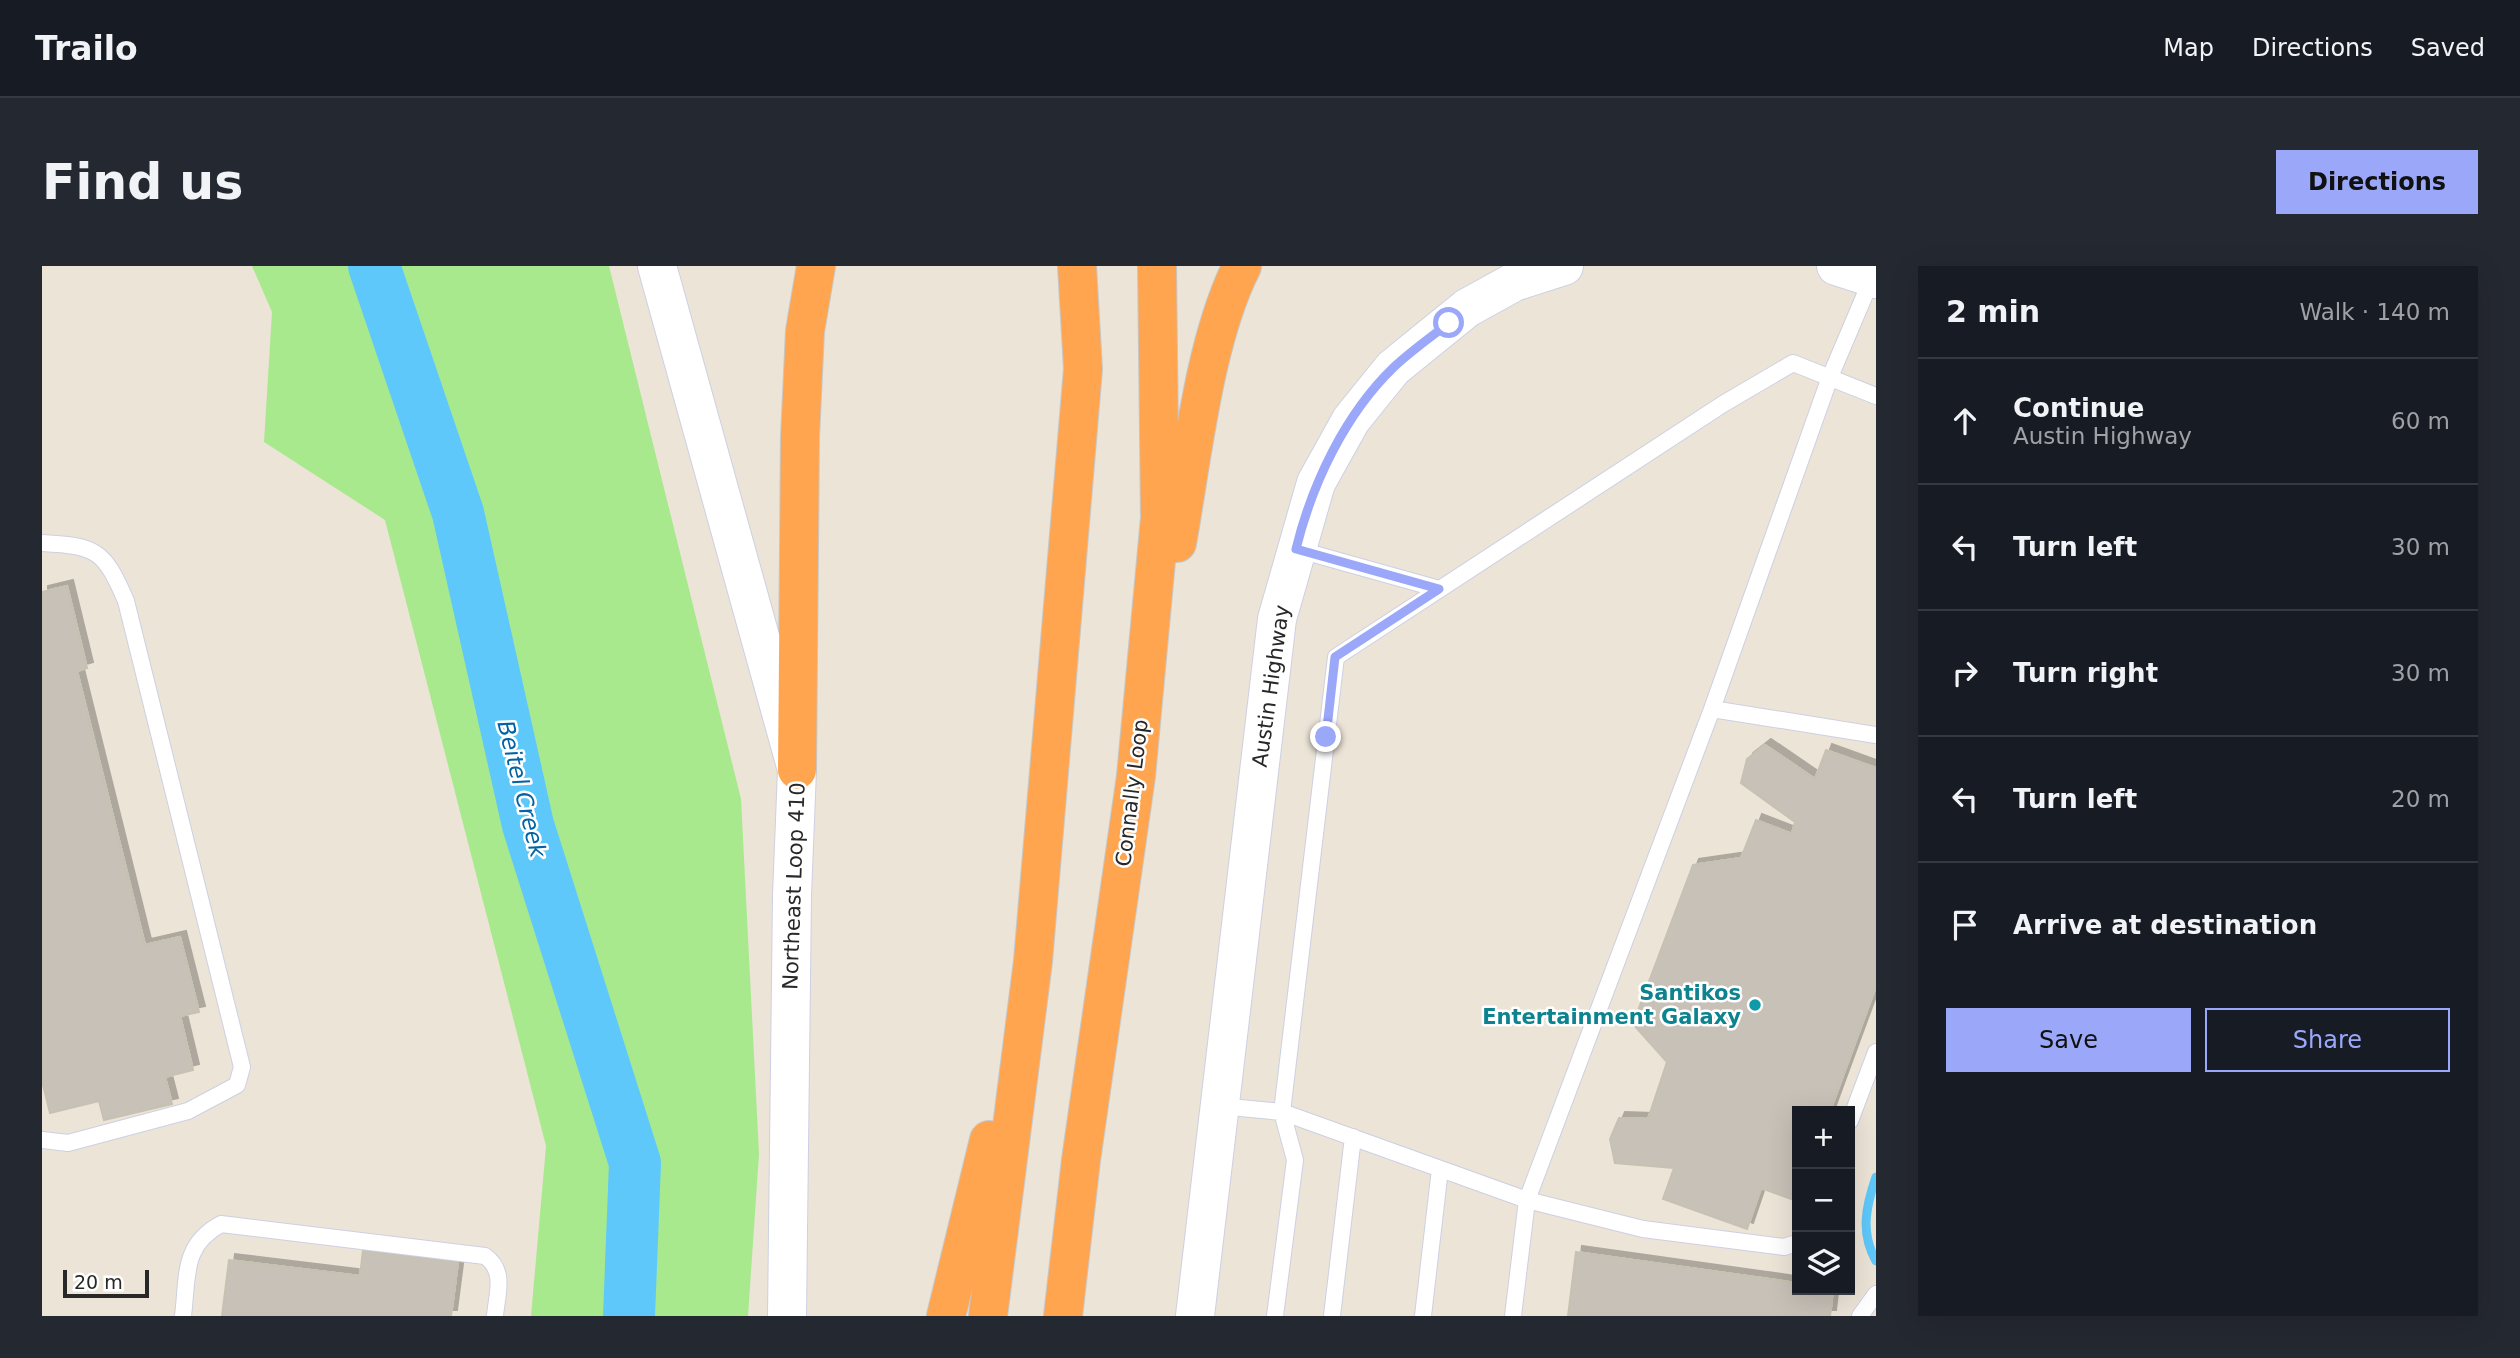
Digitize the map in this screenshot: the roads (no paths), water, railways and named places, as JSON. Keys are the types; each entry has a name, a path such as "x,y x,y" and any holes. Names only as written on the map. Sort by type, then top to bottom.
{"highway":[{"path":"797,770 800,438 805,331 816,266"},
{"path":"988,1316 1033,961 1083,369 1077,266"},
{"name":"Connally Loop","path":"1063,1316 1080,1160 1136,776 1160,518 1157,266"},
{"path":"1136,776 1203,396 1229,292 1242,266"},
{"path":"946,1316 1033,961"},
{"path":"1079,1316 1080,1160"}],"main road":[{"name":"Northeast Loop 410","path":"657,266 797,770 792,895 787,1316"},
{"name":"Austin Highway","path":"1219,1106 1277,620 1316,483 1352,421 1393,368 1467,308 1514,282 1564,266"},
{"path":"1836,266 1874,278"},
{"path":"1195,1316 1219,1106"}],"lane":[{"path":"1513,1316 1527,1199 1713,709 1830,377 1874,278"},
{"path":"1275,1316 1295,1160 1282,1112 1335,657 1723,404 1793,363 1876,396"},
{"path":"42,543 82,545 111,566 126,601 242,1066 237,1085 188,1111 68,1143 42,1140"},
{"path":"1296,549 1439,589"},
{"path":"1713,709 1876,735"},
{"path":"1855,1108 1876,1052"},
{"path":"1219,1106 1282,1112 1527,1199 1643,1229 1784,1247 1792,1245"},
{"path":"1332,1316 1353,1137"},
{"path":"1423,1316 1440,1169"},
{"path":"183,1316 190,1254 202,1234 221,1224 485,1256 496,1264 499,1273 495,1316"},
{"path":"1860,1316 1875,1295"}],"waterway":[{"name":"Beitel Creek","path":"374,266 458,513 528,825 635,1163 629,1316"},
{"path":"1876,1177 1866,1219 1868,1240 1876,1261"}],"place":[{"name":"Santikos Entertainment Galaxy","path":"1755,1005"}]}
